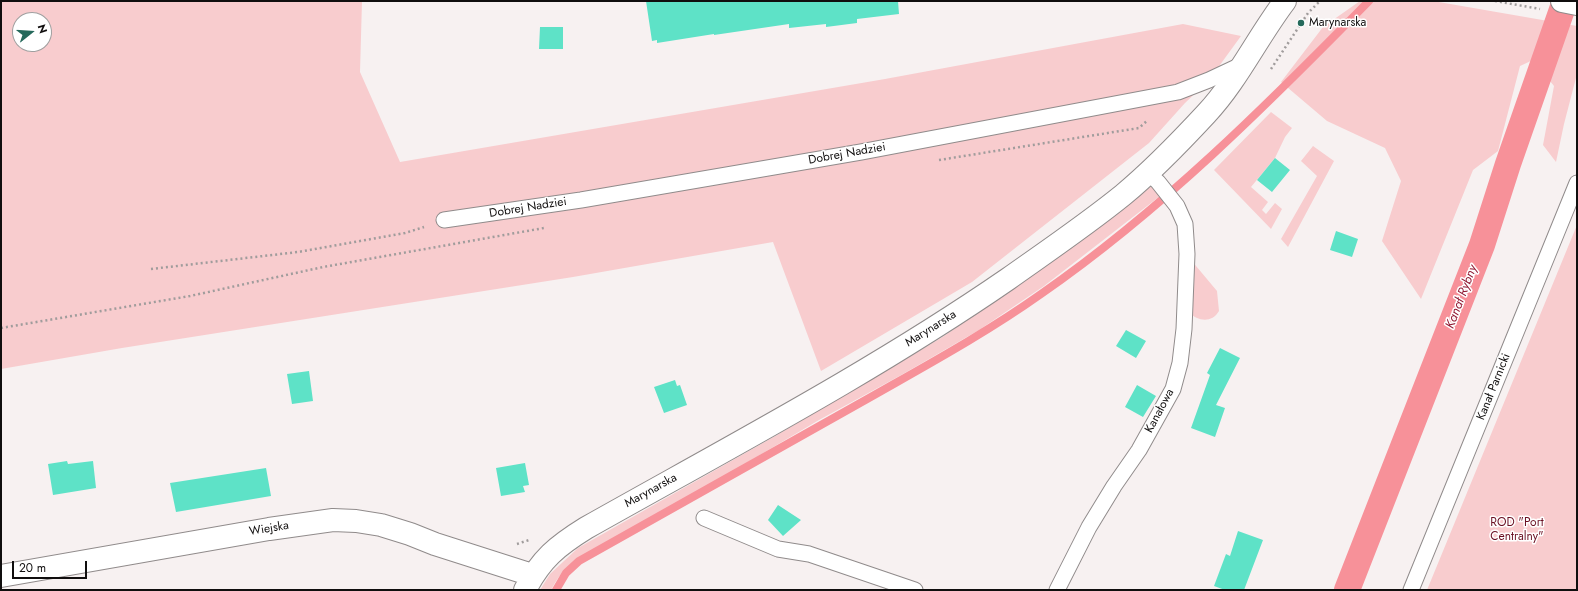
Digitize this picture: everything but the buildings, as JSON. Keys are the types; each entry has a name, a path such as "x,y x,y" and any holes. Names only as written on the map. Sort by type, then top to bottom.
{"street":[{"name":"Marynarska","path":"528,583 545,558 559,546 586,528 854,377 945,321 1073,232 1123,194 1153,177 1207,113 1244,64 1284,1"},
{"path":"1562,1 1577,4"},
{"name":"Wiejska","path":"1,576 269,528 333,520 356,521 381,525 410,534 528,583"}],"lane":[{"name":"Dobrej Nadziei","path":"444,220 588,198 853,153 1178,92 1244,64"},
{"name":"Kanałowa","path":"1057,590 1089,528 1114,486 1139,450 1173,390 1180,363 1183,341 1187,254 1185,224 1177,206 1153,177"},
{"name":"Kanał Parnicki","path":"1411,590 1577,183"},
{"path":"704,518 778,549 809,554 915,590"}],"path":[{"path":"1268,74 1308,13 1320,1"},
{"path":"1495,1 1541,10"},
{"path":"151,269 298,252 405,233 444,220"},
{"path":"514,545 532,539"}],"green space":[{"path":"1,1 362,1 360,72 400,162 885,79 1183,24 1241,36 1209,80 1185,103 1149,143 972,282 821,371 773,242 573,277 122,348 1,369"},
{"path":"1360,1 1433,1 1577,26 1577,74 1556,162 1543,145 1554,86 1533,60 1520,66 1498,151 1473,170 1421,299 1382,241 1401,181 1385,148 1327,121 1281,82 1323,27"},
{"path":"1271,112 1292,128 1285,137 1275,158 1251,187 1268,202 1262,210 1266,214 1275,203 1282,209 1271,229 1214,170"},
{"path":"1313,146 1334,161 1288,247 1281,239 1317,176 1301,161"},
{"path":"1153,185 1160,196 1044,286 979,330 576,560 566,568 551,590 540,590 550,574 578,548 777,435 941,338 1074,246"},
{"name":"ROD \"Port Centralny\"","path":"1577,225 1577,590 1427,590"},
{"path":"1191,260 1217,291 1219,311 1213,318 1205,320 1196,318 1189,312"}],"waterway":[{"path":"556,590 566,573 579,561 761,460 934,361 999,322 1086,262 1171,192 1212,155 1292,79 1369,1"},
{"name":"Kanał Rybny","path":"1347,590 1482,245 1508,164 1565,1"}],"place":[{"name":"Marynarska","path":"1301,23"}]}
